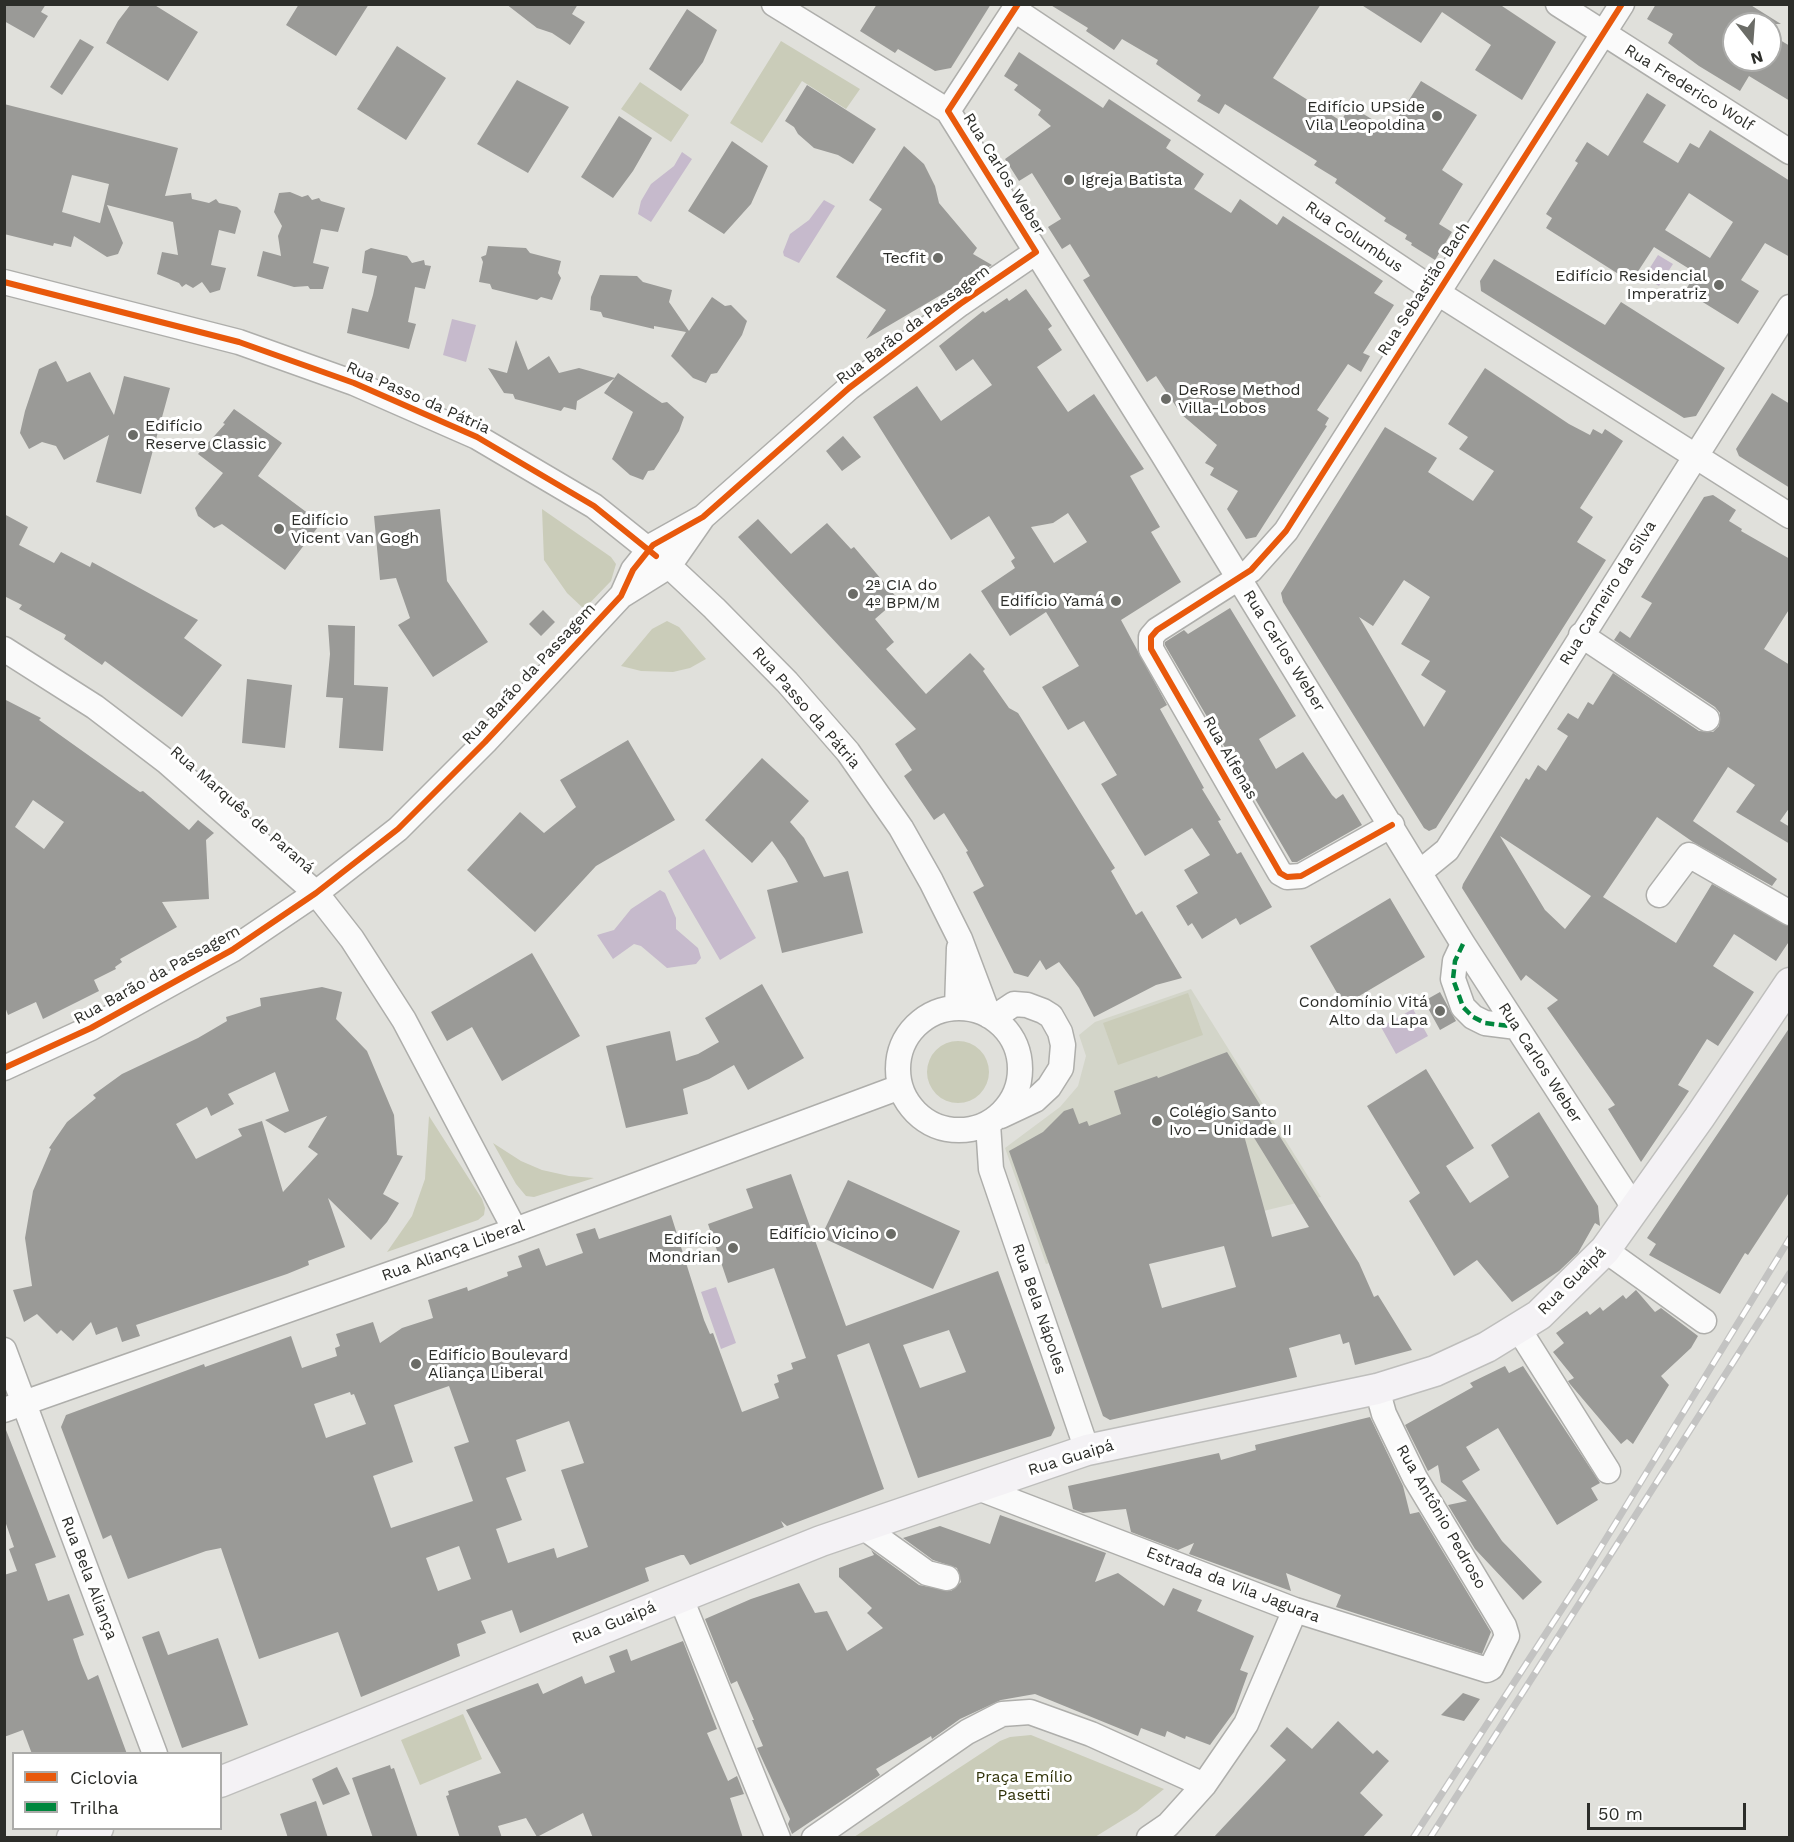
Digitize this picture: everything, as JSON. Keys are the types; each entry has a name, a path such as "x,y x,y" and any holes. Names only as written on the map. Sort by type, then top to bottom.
{"main road":[{"name":"Rua Guaipá","path":"222,1781 756,1565 1087,1450 1377,1389 1435,1371 1487,1347 1539,1316 1605,1250 1790,983"},
{"path":"72,1838 93,1830"}],"street":[{"name":"Rua Carlos Weber","path":"774,4 948,111 1392,825 1463,944 1635,1209"},
{"name":"Rua Frederico Wolf","path":"1558,4 1790,152"},
{"name":"Rua Sebastião Bach","path":"1239,579 1263,559 1286,531 1622,4"},
{"path":"948,111 1017,7"},
{"name":"Rua Columbus","path":"1017,7 1438,293 1790,516"},
{"name":"Rua Barão da Passagem","path":"621,596 633,570 648,550 703,518 849,388 960,304 1036,252"},
{"name":"Rua Passo da Pátria","path":"4,282 238,342 354,383 477,437 594,506 669,566 787,682 848,752 901,828 931,881 960,939 991,1017"},
{"name":"Rua Carneiro da Silva","path":"1420,872 1447,850 1790,307"},
{"name":"Rua Barão da Passagem","path":"4,1068 145,1000 232,950 316,893 398,829 484,742 621,596 669,566 703,518"},
{"name":"Rua Alfenas","path":"1239,579 1157,630 1151,637 1151,649 1280,873 1287,877 1301,876 1392,825"},
{"path":"1581,635 1707,719"},
{"name":"Rua Marquês de Paraná","path":"4,649 94,707 167,762 316,893 352,939 404,1020 515,1230"},
{"path":"1659,895 1689,855 1790,913"},
{"name":"Rua Passo da Pátria","path":"957,1008 960,939"},
{"path":"1463,944 1455,961 1453,979 1463,1007 1473,1017 1485,1023 1517,1028"},
{"path":"991,1017 1014,1004 1027,1005 1043,1011 1051,1017 1060,1032 1064,1058 1049,1087 1035,1100 992,1121 971,1130 953,1131 935,1126 920,1117 907,1104 900,1087 898,1059 909,1033 922,1020 939,1011 957,1008 974,1010 991,1017 1005,1029 1015,1043 1020,1059 1020,1076 1016,1092 1008,1107 992,1121 991,1169"},
{"name":"Rua Aliança Liberal","path":"14,1407 515,1230 900,1087"},
{"path":"953,1131 991,1169"},
{"name":"Rua Bela Nápoles","path":"991,1169 1087,1450"},
{"path":"1605,1250 1704,1321"},
{"path":"1518,1328 1608,1471"},
{"name":"Rua Bela Aliança","path":"4,1350 14,1407 153,1752"},
{"name":"Rua Antônio Pedroso","path":"1377,1389 1384,1414 1415,1478 1504,1626 1507,1636 1491,1668"},
{"name":"Estrada da Vila Jaguara","path":"978,1488 1295,1610 1483,1669 1491,1668"},
{"path":"863,1527 927,1573 946,1578"},
{"path":"680,1596 778,1838"},
{"path":"1149,1838 1167,1825 1204,1785 1246,1724 1295,1610"},
{"path":"814,1838 967,1732 1002,1714 1030,1712 1091,1734 1204,1785"}],"shaded area":[{"path":"682,152 692,159 651,222 638,214 641,201 651,184 674,166"},
{"path":"824,200 835,206 799,263 784,256 783,252 790,234 809,220"},
{"path":"1658,255 1673,264 1659,286 1644,277"},
{"path":"452,319 476,325 466,362 443,355"},
{"path":"704,849 756,938 720,960 668,871"},
{"path":"660,890 665,893 676,918 676,929 698,948 701,958 696,964 667,968 641,946 634,944 613,959 597,935 614,930 631,909"},
{"name":"Colégio Santo Ivo – Unidade II","path":"1191,989 1321,1197 1046,1264 1005,1148 1060,1107 1078,1086 1086,1056 1079,1035 1095,1022"},
{"path":"1413,1009 1428,1036 1396,1054 1381,1027"},
{"path":"716,1287 736,1343 721,1349 701,1292"}],"green space":[{"path":"781,41 860,89 846,109 802,81 762,143 730,123"},
{"path":"640,82 689,115 671,142 621,109"},
{"path":"542,509 611,557 616,564 611,581 584,609 567,593 544,560"},
{"path":"667,621 679,627 706,659 690,668 673,672 641,671 621,666 652,629"},
{"path":"1188,993 1203,1035 1118,1065 1103,1023"},
{"path":"952,1041 964,1041 980,1050 987,1060 989,1072 987,1084 980,1094 964,1103 952,1103 941,1098 932,1089 927,1078 927,1066 932,1055 941,1046"},
{"path":"429,1116 482,1199 485,1208 484,1215 478,1220 387,1252 412,1216 425,1179"},
{"path":"493,1143 521,1161 542,1170 569,1176 594,1178 534,1197 526,1196 516,1184"},
{"path":"463,1714 482,1759 420,1785 401,1740"},
{"name":"Praça Emílio Pasetti","path":"1031,1735 1164,1789 1137,1811 1095,1837 854,1837 1000,1741 1010,1737"}],"building":[{"path":"4,4 46,4 41,12 48,16 34,38 4,21"},
{"path":"131,4 153,4 198,32 168,81 106,43"},
{"path":"299,4 369,4 336,56 286,25"},
{"path":"506,4 578,4 572,14 585,22 570,45 552,33 537,28"},
{"path":"877,4 991,4 951,68 935,71 898,49 895,53 860,31"},
{"path":"1049,4 1321,4 1273,78 1341,121 1350,106 1390,130 1421,81 1477,115 1442,170 1463,184 1439,224 1452,232 1435,260 1411,245 1412,243 1405,239 1407,235 1384,221 1386,218 1335,183 1337,179 1314,165 1317,161 1225,104 1219,114 1197,101 1201,95 1156,64 1158,60 1122,39 1114,50 1086,31 1088,28"},
{"path":"1360,4 1499,4 1556,42 1522,100 1475,70 1491,45 1442,12 1421,43"},
{"path":"1656,4 1749,4 1762,12 1722,12 1722,72 1782,72 1782,41 1790,46 1790,101 1749,76 1740,91 1699,66 1668,43 1673,34 1647,19"},
{"path":"687,9 717,30 703,62 681,91 649,69"},
{"path":"80,39 94,47 62,95 50,87"},
{"path":"397,46 446,78 406,140 357,109"},
{"path":"1019,52 1103,108 1109,99 1171,140 1166,148 1204,174 1194,189 1231,213 1240,199 1277,225 1283,216 1383,281 1374,293 1394,305 1363,353 1370,356 1361,372 1348,364 1317,410 1329,418 1325,425 1327,426 1256,537 1246,539 1227,509 1238,491 1210,475 1214,468 1205,463 1217,445 1181,414 1156,376 1147,382 1083,280 1090,276 1070,244 1062,249 1048,227 1061,219 1032,173 1019,181 1005,159 1051,126 1038,115 1041,110 1014,90 1018,85 1004,76"},
{"path":"517,80 569,107 528,173 477,144"},
{"path":"807,85 876,129 853,164 838,155 814,148 785,121"},
{"path":"1647,93 1666,105 1643,142 1678,163 1690,143 1699,148 1710,130 1790,181 1790,257 1765,243 1741,280 1759,291 1738,324 1685,291 1696,273 1654,247 1631,282 1546,228 1552,218 1546,214 1578,163 1575,161 1587,142 1608,156","holes":["1689,193 1733,222 1710,258 1665,230"]},
{"path":"4,104 178,148 165,196 191,193 192,199 209,203 216,199 219,203 237,207 241,211 235,234 219,230 211,265 226,268 220,290 210,293 202,282 193,288 186,284 182,287 179,283 157,274 162,252 178,255 173,222 107,205 123,243 118,254 107,257 74,236 71,247 54,243 53,246 4,234","holes":["72,175 109,184 100,223 62,212"]},
{"path":"619,116 652,138 633,171 613,198 581,177"},
{"path":"732,141 768,166 751,204 724,234 688,211"},
{"path":"904,146 924,164 935,186 939,203 977,248 973,254 992,265 866,339 886,310 836,277 882,209 869,200"},
{"path":"290,192 302,197 308,195 312,200 319,198 321,201 345,208 338,232 321,229 313,263 329,267 323,289 310,289 308,286 294,287 257,276 263,251 281,256 278,236 282,226 274,212 279,193"},
{"path":"488,246 526,248 530,253 561,261 558,273 561,278 552,300 541,297 537,300 492,289 490,284 479,282 483,262 481,257 486,255"},
{"path":"371,248 407,256 412,263 424,260 425,265 431,266 425,289 415,287 408,322 416,324 409,349 347,333 352,308 368,312 373,295 377,276 362,273 365,251"},
{"path":"1494,259 1605,325 1621,302 1725,368 1696,416 1684,418 1481,291 1480,281"},
{"path":"600,275 637,276 643,282 672,290 669,302 689,331 712,297 725,306 731,305 747,321 742,335 717,373 711,374 706,383 693,378 671,356 686,332 654,326 654,329 603,317 601,312 590,310 591,297"},
{"path":"1026,289 1052,326 1048,329 1062,350 1037,367 1068,412 1094,394 1144,469 1130,476 1160,527 1151,532 1181,582 1121,620 1167,705 1160,709 1221,820 1218,821 1237,854 1241,852 1272,907 1240,925 1236,918 1202,939 1192,923 1188,926 1176,906 1198,893 1184,870 1210,855 1192,828 1145,856 1101,784 1117,775 1084,721 1068,730 1042,687 1079,666 1046,612 1010,636 981,591 1015,568 1011,561 1015,558 989,516 951,540 873,417 917,386 941,421 992,385 973,359 956,371 939,346 983,311 985,313 1007,298 1009,301","holes":["1068,513 1087,542 1054,563 1031,527 1053,523"]},
{"path":"516,340 528,370 549,356 559,373 579,368 615,378 577,401 576,410 564,407 561,411 515,399 513,394 504,393 488,368 507,373"},
{"path":"56,361 67,382 90,372 114,415 124,376 170,388 141,494 96,482 109,435 64,460 56,446 42,442 29,449 20,433 25,411 39,369"},
{"path":"1485,368 1569,424 1590,435 1593,429 1602,434 1605,429 1623,441 1580,508 1593,517 1577,542 1606,560 1436,828 1429,831 1424,828 1283,602 1281,593 1385,427 1437,458 1428,472 1473,501 1494,471 1459,449 1468,437 1448,424","holes":["1404,580 1430,597 1401,644 1430,661 1421,675 1446,691 1424,727 1359,617 1373,626"]},
{"path":"618,373 662,403 667,402 684,417 679,431 654,470 648,471 643,480 630,475 612,459 633,412 604,393"},
{"path":"1772,393 1790,404 1790,488 1739,456 1736,449"},
{"path":"234,409 282,443 258,476 321,523 285,570 222,524 214,528 198,516 195,508 223,473 198,454 225,424 223,423"},
{"path":"843,436 861,457 842,471 826,451"},
{"path":"1713,495 1736,510 1729,521 1742,529 1741,531 1790,559 1790,608 1764,649 1790,665 1790,807 1780,821 1790,827 1790,844 1736,812 1755,785 1728,767 1693,821 1777,879 1772,886 1693,842 1657,817 1603,897 1676,943 1712,884 1790,927 1790,940 1776,961 1734,934 1713,966 1754,992 1718,1046 1707,1039 1678,1085 1689,1091 1641,1162 1608,1109 1615,1105 1547,1008 1558,1000 1526,975 1521,981 1462,888 1526,778 1529,780 1538,765 1546,771 1568,736 1557,729 1568,713 1578,719 1588,702 1593,705 1613,673 1699,731 1713,732 1719,726 1720,713 1715,707 1614,640 1620,631 1630,638 1652,603 1641,597 1704,497","holes":["1500,836 1591,896 1565,929 1545,910"]},
{"path":"440,509 447,581 488,642 433,677 398,625 410,618 396,578 380,580 374,516"},
{"path":"4,514 28,527 19,545 54,563 61,552 90,567 92,562 198,620 184,638 222,665 182,717 105,661 102,665 64,639 66,635 19,609 22,605 4,596"},
{"path":"758,519 791,554 827,523 851,549 854,547 898,599 875,619 894,642 886,649 926,694 970,653 985,669 983,671 1009,708 1018,713 1115,868 1111,871 1136,915 1142,911 1182,978 1156,985 1094,1017 1079,988 1059,962 1046,970 1040,960 1028,977 1014,973 973,892 984,886 966,852 968,851 944,813 934,820 904,776 912,770 895,744 916,729 738,537"},
{"path":"1230,608 1296,716 1259,739 1276,769 1303,752 1332,795 1336,799 1343,794 1362,825 1297,862 1292,862 1165,645 1165,642 1184,630 1188,634"},
{"path":"543,610 555,622 541,636 529,624"},
{"path":"328,625 355,626 354,685 388,687 383,751 339,748 343,698 326,697 330,654"},
{"path":"247,679 292,685 285,748 242,743"},
{"path":"4,699 41,718 39,720 140,792 143,791 189,830 198,820 214,833 206,840 209,899 162,902 177,927 120,959 122,962 115,967 116,969 94,980 99,991 43,1019 36,1002 8,1015 4,1004","holes":["33,800 64,822 44,849 15,827"]},
{"path":"628,740 675,820 596,866 535,932 467,870 520,812 544,833 576,807 560,780"},
{"path":"762,758 809,801 790,822 804,838 824,877 848,871 863,933 782,953 767,890 798,882 785,859 772,841 752,863 705,820"},
{"path":"1390,898 1425,957 1344,1005 1310,946"},
{"path":"532,953 580,1036 502,1081 472,1027 447,1041 431,1012"},
{"path":"762,984 804,1058 748,1090 734,1065 709,1079 683,1089 688,1114 626,1128 606,1046 670,1031 676,1061 698,1054 719,1042 705,1018"},
{"path":"322,987 342,992 336,1019 367,1051 394,1115 397,1155 403,1156 383,1194 399,1203 387,1222 371,1240 328,1198 345,1247 308,1261 309,1265 287,1274 136,1325 140,1336 122,1342 117,1327 96,1335 91,1322 73,1341 61,1330 57,1334 37,1314 24,1322 13,1290 32,1286 25,1238 33,1191 51,1149 49,1148 67,1122 96,1098 93,1095 122,1074 198,1038 227,1021 226,1017 261,1006 260,998","holes":["275,1072 289,1111 265,1120 285,1133 327,1116 308,1147 318,1154 283,1192 262,1121 238,1129 242,1136 196,1159 176,1124 207,1107 211,1116 234,1104 228,1094"]},
{"name":"Condomínio Vitá Alto da Lapa","path":"1440,992 1456,1021 1440,1030 1424,1001"},
{"path":"1790,1027 1790,1191 1748,1255 1745,1253 1720,1294 1649,1255 1656,1244 1647,1238"},
{"path":"1227,1052 1359,1263 1374,1297 1378,1295 1412,1350 1355,1365 1349,1342 1343,1344 1340,1334 1289,1348 1297,1377 1110,1420 1103,1416 1009,1151 1043,1132 1064,1111 1073,1108 1079,1124 1087,1121 1089,1126 1121,1114 1114,1091 1157,1076 1158,1078","holes":["1237,1110 1309,1227 1272,1237","1224,1246 1236,1287 1162,1308 1149,1264"]},
{"path":"1426,1069 1474,1148 1446,1166 1470,1203 1509,1177 1491,1145 1539,1112 1598,1206 1600,1226 1595,1223 1578,1253 1559,1271 1512,1302 1477,1260 1454,1276 1409,1201 1420,1193 1367,1106"},
{"path":"791,1174 846,1326 998,1271 1055,1428 1051,1436 918,1478 869,1343 837,1355 884,1489 787,1526 781,1521 784,1527 690,1565 684,1555 681,1555 645,1568 649,1581 520,1633 512,1610 481,1621 486,1633 457,1644 460,1656 361,1697 338,1632 259,1659 221,1548 206,1551 128,1579 111,1535 103,1539 61,1427 66,1415 204,1364 205,1367 291,1336 302,1368 337,1356 335,1348 340,1346 336,1334 373,1322 380,1343 402,1328 433,1318 428,1300 467,1287 468,1291 508,1276 507,1272 522,1267 518,1256 539,1248 546,1266 583,1253 576,1234 595,1228 599,1239 671,1215 704,1320 710,1334 713,1333 742,1412 779,1398 774,1384 779,1382 777,1375 793,1369 791,1363 806,1358 774,1268 728,1283 708,1224 753,1208 746,1189","holes":["949,1330 966,1372 920,1388 903,1345","449,1386 469,1442 454,1447 473,1501 391,1528 373,1476 413,1462 394,1405","350,1392 351,1395 354,1394 366,1424 326,1438 314,1404","569,1421 584,1463 561,1470 588,1547 557,1558 554,1548 508,1563 496,1529 522,1520 506,1478 526,1471 516,1440","459,1546 471,1579 438,1591 426,1558"]},
{"name":"Edifício Vicino","path":"848,1180 960,1231 933,1289 821,1237"},
{"path":"1636,1290 1655,1312 1661,1308 1698,1336 1691,1348 1661,1376 1669,1385 1633,1444 1627,1439 1621,1444 1570,1384 1568,1381 1574,1378 1553,1352 1564,1343 1556,1333 1587,1311 1590,1315 1600,1307 1603,1311 1623,1295 1626,1299"},
{"path":"1505,1366 1509,1373 1523,1366 1600,1483 1591,1488 1598,1500 1557,1525 1498,1428 1466,1447 1480,1470 1462,1481 1502,1541 1542,1582 1523,1600 1475,1549 1448,1505 1467,1501 1441,1482 1438,1465 1428,1471 1405,1425 1473,1387 1470,1383"},
{"path":"1370,1417 1403,1486 1410,1514 1419,1512 1491,1632 1482,1654 1336,1607 1341,1595 1286,1573 1291,1591 1189,1554 1194,1543 1178,1550 1131,1532 1126,1509 1083,1513 1073,1509 1068,1486 1219,1453 1221,1460 1256,1450 1255,1445"},
{"path":"6,1430 56,1557 35,1564 48,1601 69,1594 84,1635 73,1639 81,1663 88,1680 98,1675 126,1752 31,1752 23,1730 4,1737 4,1575 17,1571 9,1549 14,1547 4,1518"},
{"path":"1000,1515 1106,1553 1095,1582 1118,1573 1164,1606 1173,1588 1202,1600 1197,1611 1254,1636 1240,1670 1248,1673 1234,1712 1210,1745 1186,1736 1185,1739 1167,1731 1165,1737 1141,1728 1138,1736 1035,1694 1001,1700 960,1719 932,1739 931,1736 876,1769 880,1775 792,1834 788,1824 790,1819 757,1748 763,1746 752,1720 754,1720 737,1681 731,1684 705,1619 751,1599 799,1583 815,1613 827,1611 847,1651 883,1628 867,1613 872,1608 839,1577 839,1568 874,1555 871,1550 919,1585 951,1591 961,1582 957,1568 933,1560 903,1538 940,1526 990,1544"},
{"path":"159,1631 168,1655 218,1638 248,1725 182,1748 142,1637"},
{"path":"683,1641 717,1729 707,1733 728,1781 737,1776 744,1794 730,1798 743,1838 593,1838 583,1813 537,1837 526,1818 498,1826 502,1838 460,1838 446,1796 449,1795 448,1791 501,1773 466,1710 538,1683 543,1694 582,1676 585,1684 615,1672 609,1656 627,1649 631,1661"},
{"path":"1463,1693 1480,1699 1464,1721 1441,1715"},
{"path":"1338,1721 1373,1754 1377,1750 1389,1761 1360,1793 1383,1815 1362,1838 1213,1838 1286,1760 1270,1746 1287,1727 1312,1749"},
{"path":"390,1765 391,1769 394,1768 418,1838 373,1838 352,1778"},
{"path":"337,1767 350,1794 323,1805 312,1779"},
{"path":"316,1801 328,1838 288,1838 280,1814"}],"railway":[{"path":"1413,1838 1582,1578 1790,1238"},
{"path":"1430,1838 1790,1273"}],"marked path":[{"path":"1463,944 1455,961 1453,979 1463,1007 1473,1017 1485,1023 1517,1027"}],"cycle path":[{"path":"4,1068 91,1028 232,950 316,893 398,829 485,742 621,596 633,570 653,545 703,517 849,388 960,304 1036,252 948,111 1018,4"},
{"path":"1392,825 1301,876 1287,877 1280,873 1151,649 1151,637 1157,630 1251,570 1286,531 1622,4"},
{"path":"4,282 239,342 354,383 477,437 594,506 656,556"}],"place":[{"name":"Edifício UPSide Vila Leopoldina","path":"1437,116"},
{"name":"Igreja Batista","path":"1069,180"},
{"name":"Tecfit","path":"938,258"},
{"name":"Edifício Residencial Imperatriz","path":"1719,285"},
{"name":"DeRose Method Villa-Lobos","path":"1166,399"},
{"name":"Edifício Reserve Classic","path":"133,435"},
{"name":"Edifício Vicent Van Gogh","path":"279,529"},
{"name":"2ª CIA do 4º BPM/M","path":"853,594"},
{"name":"Edifício Yamá","path":"1116,601"},
{"name":"Condomínio Vitá Alto da Lapa","path":"1440,1011"},
{"name":"Colégio Santo Ivo – Unidade II","path":"1157,1121"},
{"name":"Edifício Vicino","path":"891,1234"},
{"name":"Edifício Mondrian","path":"733,1248"},
{"name":"Edifício Boulevard Aliança Liberal","path":"416,1364"}]}
